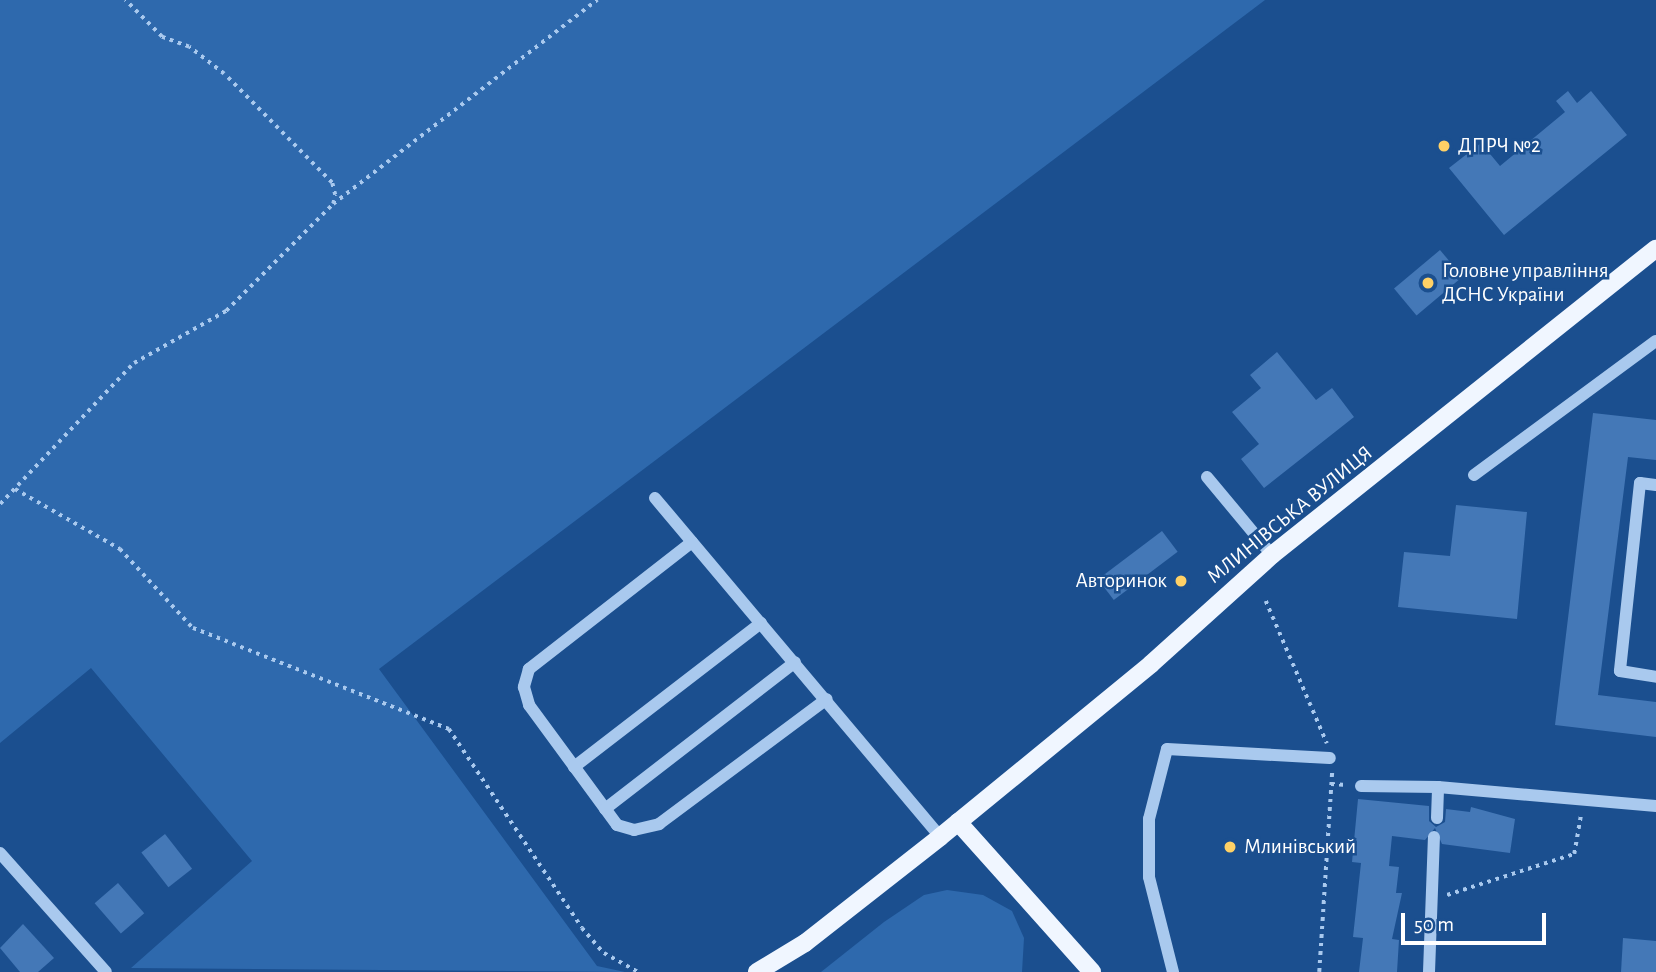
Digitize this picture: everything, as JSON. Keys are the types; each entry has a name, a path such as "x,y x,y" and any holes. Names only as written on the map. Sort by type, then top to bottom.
{"main road":[{"name":"МЛИНІВСЬКА ВУЛИЦЯ","path":"757,972 805,943 940,837 1151,664 1272,555 1656,249"},
{"path":"958,822 1086,970"}],"street":[{"path":"1474,475 1656,341"},
{"path":"1207,477 1272,555"},
{"path":"1656,485 1640,483 1620,671 1656,677"},
{"path":"655,498 827,699 940,837"},
{"path":"692,542 528,669 524,687 528,705 617,825 634,830 659,824 827,699"},
{"path":"574,767 761,623"},
{"path":"605,809 795,662"},
{"path":"1173,972 1149,877 1149,819 1167,749 1330,758"},
{"path":"1361,786 1438,787 1656,806"},
{"path":"1437,818 1438,787"},
{"path":"1429,972 1434,837"},
{"path":"0,853 106,972"}],"path":[{"path":"125,0 162,37 189,47 224,75 332,183 333,204"},
{"path":"0,504 134,363 226,311 333,204 597,0"},
{"path":"15,489 120,549 193,628 449,729 582,928 604,953 638,972"},
{"path":"1266,601 1324,727 1330,758 1319,972"},
{"path":"1431,899 1491,885 1574,854 1583,798"}],"shaded area":[{"path":"0,0 1265,0 379,669 597,966 625,972 131,968 252,861 91,668 0,743"},
{"path":"947,890 983,895 1012,911 1024,938 1022,972 821,972 884,922 924,895"}],"building":[{"path":"1568,91 1577,103 1591,91 1627,135 1504,235 1449,168 1481,143 1500,166 1565,112 1556,101"},
{"name":"Головне управління ДСНС України","path":"1440,250 1462,277 1417,315 1394,289"},
{"path":"1277,352 1316,400 1332,388 1354,417 1264,488 1241,459 1259,444 1232,412 1261,388 1250,375"},
{"path":"1593,413 1656,420 1656,460 1628,457 1598,695 1656,702 1656,737 1555,725"},
{"path":"1456,505 1527,512 1517,619 1398,607 1404,552 1450,556"},
{"path":"1162,531 1178,552 1114,600 1098,579"},
{"path":"1358,799 1429,806 1429,821 1436,827 1445,822 1446,809 1470,812 1471,807 1515,819 1510,853 1442,844 1435,828 1425,840 1392,836 1389,866 1399,867 1396,893 1402,893 1392,939 1399,940 1397,972 1359,972 1363,938 1353,937 1361,863 1352,862"},
{"path":"165,834 192,869 168,887 141,852"},
{"path":"118,883 144,913 121,934 95,903"},
{"path":"23,924 54,958 38,972 20,972 0,948"},
{"path":"1623,938 1656,941 1656,972 1621,972"}],"place":[{"name":"ДПРЧ №2","path":"1444,146"},
{"name":"Головне управління ДСНС України","path":"1428,283"},
{"name":"Авторинок","path":"1181,581"},
{"name":"Млинівський","path":"1230,847"}]}
